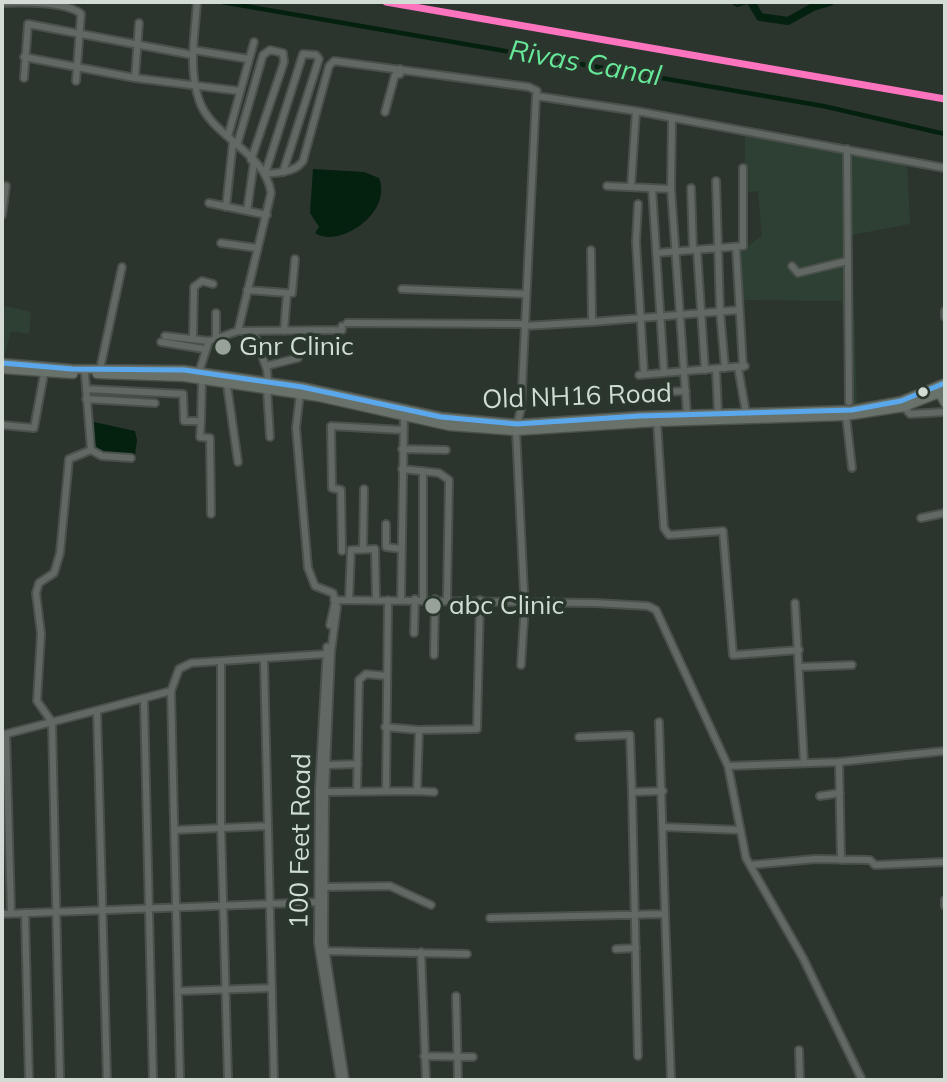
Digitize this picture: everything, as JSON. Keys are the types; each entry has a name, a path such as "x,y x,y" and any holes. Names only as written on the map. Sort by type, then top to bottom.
{"main road":[{"name":"Old NH16 Road","path":"2,363 100,369 153,367 517,428 687,414 824,412 868,408 940,391"},
{"name":"Old NH16 Road","path":"2,369 44,374 200,376 226,385 268,386"},
{"name":"Old NH16 Road","path":"301,391 449,426 517,428 846,416 904,407 940,391 945,383"},
{"path":"940,391 945,403"}],"street":[{"path":"197,2 193,52 195,85 204,112 265,174 271,193 238,331"},
{"path":"2,3 40,4 77,10 81,14 76,81"},
{"path":"135,78 139,23"},
{"path":"24,78 28,24 80,36 248,59"},
{"path":"226,207 240,91 254,42"},
{"path":"233,141 263,55 270,50 283,53 284,62 253,161 247,211"},
{"path":"265,174 300,57 303,54 316,55 318,62 283,172"},
{"path":"24,57 135,78 240,91"},
{"path":"265,174 292,170 303,161 331,63 400,69 528,87 537,91 517,428 525,603 521,665"},
{"path":"385,112 395,75 400,74 400,69"},
{"path":"536,96 636,111 945,168"},
{"path":"631,187 636,111"},
{"path":"672,119 671,189 687,414"},
{"path":"847,149 849,402"},
{"path":"656,253 736,248 744,244 743,168"},
{"path":"716,181 720,312 725,368"},
{"path":"2,215 6,186"},
{"path":"607,186 671,189"},
{"path":"652,188 664,372"},
{"path":"691,188 705,370"},
{"path":"209,204 267,215"},
{"path":"638,204 641,375 743,366"},
{"path":"221,243 257,248"},
{"path":"736,248 746,413"},
{"path":"591,250 592,322"},
{"path":"247,290 292,293 295,259"},
{"path":"792,267 798,272 847,261"},
{"path":"100,369 122,267"},
{"path":"193,339 194,287 202,281 213,284"},
{"path":"402,289 526,294"},
{"path":"284,331 287,293"},
{"path":"204,349 163,339 213,339 238,331 254,333 342,330 344,325 524,325 739,310"},
{"path":"944,311 945,317"},
{"path":"211,513 210,438 201,437 200,376 204,349 213,339 216,313"},
{"path":"254,333 266,366 270,437"},
{"path":"266,366 298,358"},
{"path":"716,369 718,414"},
{"path":"2,425 34,428 44,374"},
{"path":"85,374 91,450"},
{"path":"184,377 184,421 201,421"},
{"path":"226,385 238,462"},
{"path":"86,389 183,394"},
{"path":"301,391 296,428 308,568 315,586 331,591 335,601 447,599 648,606 656,610 728,766 740,830 750,865 803,958 862,1080"},
{"path":"662,392 686,391"},
{"path":"86,399 155,403"},
{"path":"904,407 910,414 945,412"},
{"path":"401,599 404,415"},
{"path":"846,416 852,468"},
{"path":"657,422 664,528 669,535 723,531 733,655 799,650"},
{"path":"342,551 341,490 332,488 331,426 402,430"},
{"path":"402,449 446,450"},
{"path":"91,450 102,456 131,458"},
{"path":"60,1080 52,722 37,701 41,634 36,593 39,583 54,573 60,553 69,459 91,450"},
{"path":"402,469 444,475 449,480 447,599"},
{"path":"414,633 419,600 423,471"},
{"path":"363,549 364,489"},
{"path":"921,518 945,513"},
{"path":"386,524 386,547 401,549"},
{"path":"349,600 351,550 363,549 375,550 376,600"},
{"path":"434,655 435,599"},
{"path":"386,791 388,600"},
{"path":"386,727 419,730 477,729 480,600"},
{"name":"100 Feet Road","path":"335,601 326,654 319,789 321,902 341,1080"},
{"name":"100 Feet Road","path":"335,601 325,792 325,887 321,902 318,943 341,1080"},
{"path":"795,603 804,763"},
{"path":"180,1080 171,691 183,665 326,654"},
{"path":"264,660 274,1080"},
{"path":"221,662 220,827 225,905 228,1080"},
{"path":"800,667 852,665"},
{"path":"357,791 360,676 387,676"},
{"path":"10,912 4,735 171,691"},
{"path":"144,700 153,1080"},
{"path":"97,711 107,1080"},
{"path":"659,722 671,1080"},
{"path":"418,791 419,730"},
{"path":"579,737 630,735 638,1056"},
{"path":"728,766 839,762 945,751"},
{"path":"839,762 841,860"},
{"path":"326,765 358,764"},
{"path":"632,792 663,791"},
{"path":"325,792 435,792"},
{"path":"820,796 840,793"},
{"path":"175,830 267,826"},
{"path":"664,827 740,830"},
{"path":"750,865 815,859 870,860 875,865 945,862"},
{"path":"325,887 390,886 432,905"},
{"path":"945,900 945,906"},
{"path":"2,914 321,902"},
{"path":"25,914 29,1080"},
{"path":"490,918 666,914"},
{"path":"616,949 636,948"},
{"path":"326,951 467,954"},
{"path":"421,952 426,1080"},
{"path":"180,991 271,988"},
{"path":"456,996 458,1080"},
{"path":"799,1050 800,1080"},
{"path":"424,1056 473,1057"},
{"path":"329,1080 341,1080"}],"shaded area":[{"path":"745,133 907,163 910,224 852,235 857,406 846,407 842,301 740,300 739,254 762,235 758,191 745,192"},
{"path":"313,169 364,172 379,178 381,191 378,204 371,215 361,225 337,236 325,237 315,233 319,227 310,213"},
{"path":"2,305 31,312 29,334 11,331 3,361"},
{"path":"94,422 135,431 135,455 99,454 93,447 90,430"}],"waterway":[{"name":"Rivas Canal","path":"222,2 823,106 945,134"},
{"path":"731,2 737,6 750,2"},
{"path":"751,2 760,17 788,21 813,7 830,2"}],"transit line":[{"path":"386,2 945,99"},
{"path":"2,363 72,369 184,370 302,387 441,417 517,424 640,416 852,410 901,401 945,383"}],"place":[{"name":"Gnr Clinic","path":"223,347"},
{"name":"abc Clinic","path":"433,606"}]}
